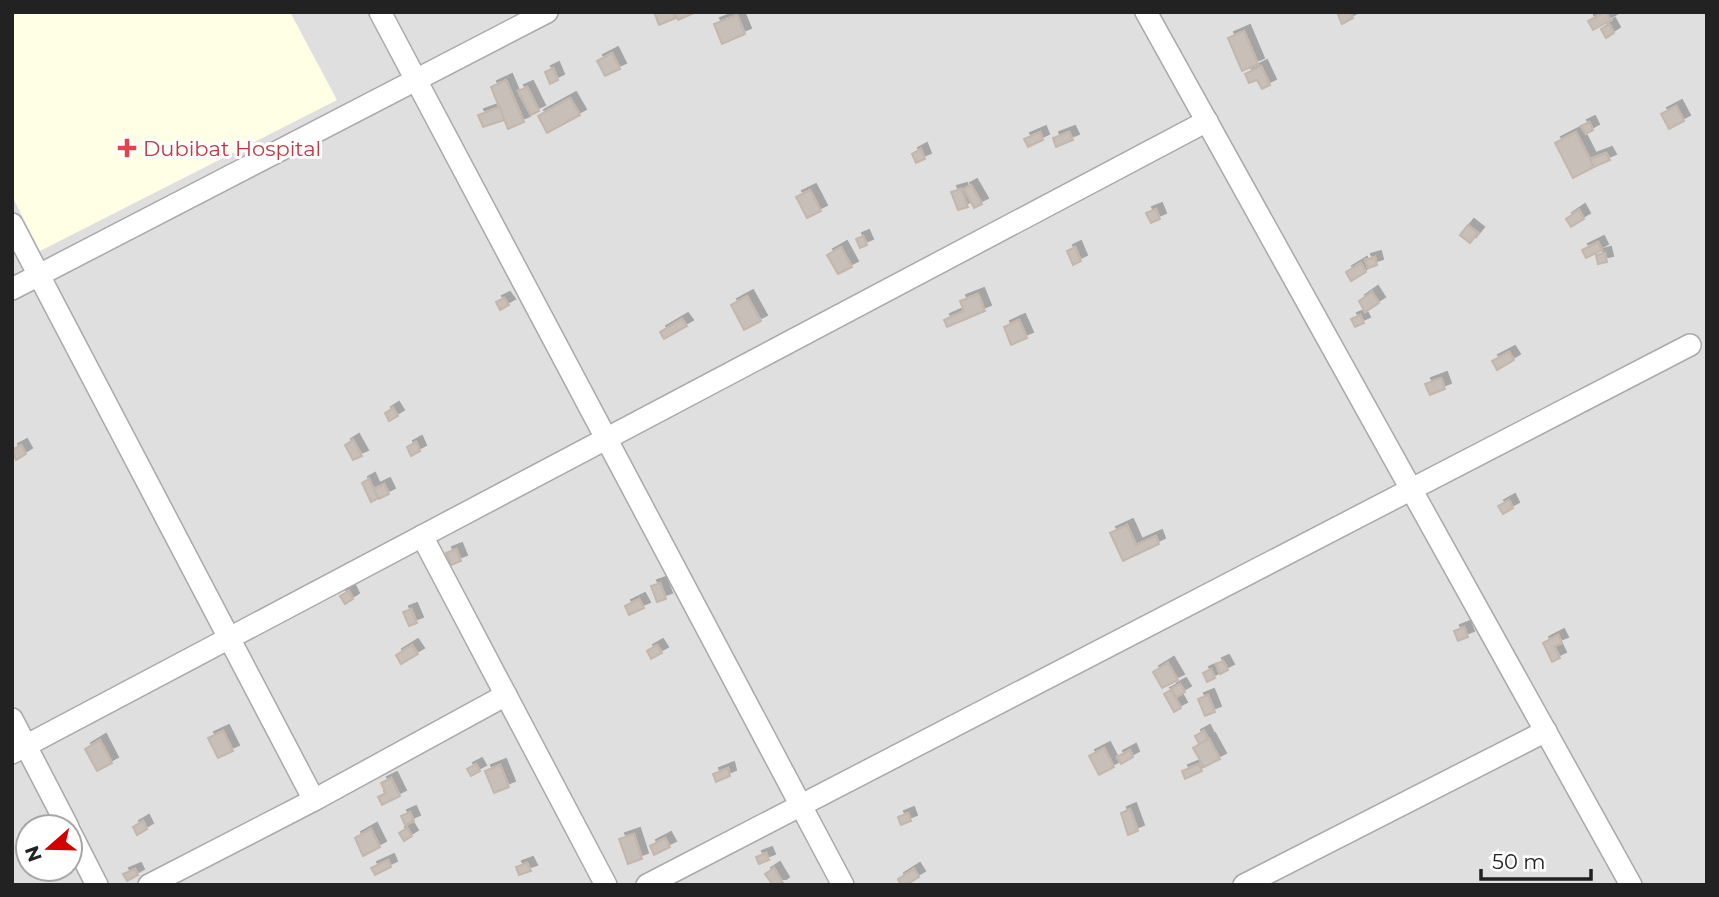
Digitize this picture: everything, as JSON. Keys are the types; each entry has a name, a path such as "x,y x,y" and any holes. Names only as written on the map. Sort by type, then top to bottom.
{"street":[{"path":"380,12 843,885"},
{"path":"12,289 547,12"},
{"path":"1146,12 1631,885"},
{"path":"19,749 1207,121"},
{"path":"12,224 314,800"},
{"path":"647,885 1690,345"},
{"path":"422,536 606,885"},
{"path":"149,885 314,800 506,695"},
{"path":"12,719 19,749 59,813"},
{"path":"1244,885 1546,731"},
{"path":"84,859 97,885"}],"shaded area":[{"path":"12,12 1707,12 1707,885 12,885"},
{"name":"Dubibat Hospital","path":"12,12 290,12 337,100 40,251 12,196"}],"building":[{"path":"654,12 673,12 676,18 659,25"},
{"path":"696,12 678,20 675,13"},
{"path":"1350,12 1353,18 1342,24 1338,15"},
{"path":"1605,12 1611,20 1593,30 1588,21"},
{"path":"737,15 745,34 722,44 714,24"},
{"path":"1609,24 1614,33 1606,38 1601,29"},
{"path":"1244,31 1258,64 1242,71 1228,38"},
{"path":"612,53 620,69 605,76 597,61"},
{"path":"1261,66 1270,85 1262,89 1257,80 1249,83 1245,74"},
{"path":"553,68 558,80 550,84 545,72"},
{"path":"506,80 524,122 508,129 491,87"},
{"path":"527,87 539,111 531,115 518,91"},
{"path":"570,98 580,115 547,133 538,116"},
{"path":"1676,106 1684,121 1669,129 1661,114"},
{"path":"500,107 504,120 483,127 478,115"},
{"path":"1589,122 1593,130 1586,134 1581,126"},
{"path":"1040,132 1043,140 1028,147 1024,139"},
{"path":"1069,132 1073,140 1056,147 1053,138"},
{"path":"1576,132 1594,167 1573,178 1555,143"},
{"path":"921,149 925,159 916,163 912,154"},
{"path":"1606,153 1610,160 1594,167 1590,159"},
{"path":"971,185 982,204 974,208 964,189"},
{"path":"961,189 968,207 958,210 951,192"},
{"path":"810,190 821,211 807,218 796,197"},
{"path":"1156,209 1160,219 1151,223 1146,213"},
{"path":"1579,210 1584,219 1571,227 1566,219"},
{"path":"1468,225 1478,233 1470,243 1460,235"},
{"path":"863,236 867,245 860,248 856,239"},
{"path":"1598,242 1602,250 1586,258 1582,250"},
{"path":"841,247 852,267 838,274 827,255"},
{"path":"1075,247 1081,261 1073,265 1067,251"},
{"path":"1605,253 1607,262 1598,264 1596,255"},
{"path":"1375,257 1377,265 1368,268 1365,260"},
{"path":"1361,263 1366,272 1351,281 1346,272"},
{"path":"1372,292 1379,303 1365,312 1359,301"},
{"path":"978,294 985,311 947,327 944,320 964,311 960,301"},
{"path":"747,296 761,321 744,330 731,305"},
{"path":"504,298 509,305 500,310 496,302"},
{"path":"1360,315 1364,323 1355,327 1351,319"},
{"path":"682,319 687,326 664,339 660,332"},
{"path":"1019,320 1027,338 1011,345 1004,327"},
{"path":"1509,352 1514,360 1497,370 1492,361"},
{"path":"1441,378 1445,389 1430,395 1425,384"},
{"path":"393,408 398,416 389,421 385,413"},
{"path":"353,440 362,456 353,460 345,445"},
{"path":"416,442 420,451 411,456 407,447"},
{"path":"21,445 26,454 16,460 12,450"},
{"path":"369,479 378,498 371,502 362,483"},
{"path":"384,484 389,494 379,499 374,489"},
{"path":"1509,500 1513,508 1503,514 1498,506"},
{"path":"1127,525 1136,545 1156,536 1159,544 1123,561 1110,533"},
{"path":"456,549 461,561 451,565 446,553"},
{"path":"660,583 666,599 657,602 651,586"},
{"path":"349,591 353,599 345,604 340,596"},
{"path":"639,599 644,608 629,615 625,606"},
{"path":"411,609 417,623 409,626 403,612"},
{"path":"1464,627 1468,637 1458,641 1454,631"},
{"path":"1558,635 1562,643 1554,646 1560,658 1552,662 1543,643"},
{"path":"412,645 418,654 401,664 396,655"},
{"path":"657,645 662,653 651,659 647,651"},
{"path":"1223,661 1228,670 1220,674 1216,664"},
{"path":"1168,663 1178,680 1162,688 1153,672"},
{"path":"1211,669 1215,678 1207,682 1203,673"},
{"path":"1180,684 1185,692 1176,697 1171,689"},
{"path":"1171,690 1181,708 1174,712 1164,694"},
{"path":"1208,695 1215,712 1205,716 1198,699"},
{"path":"223,731 233,751 218,758 208,738"},
{"path":"1204,731 1208,739 1199,744 1195,736"},
{"path":"1209,739 1220,759 1204,767 1193,748"},
{"path":"100,740 112,763 97,771 85,749"},
{"path":"1104,748 1114,767 1099,775 1089,756"},
{"path":"1130,750 1133,757 1121,764 1117,757"},
{"path":"476,764 480,771 471,776 467,769"},
{"path":"1199,764 1202,771 1185,779 1182,771"},
{"path":"500,765 509,787 494,793 485,771"},
{"path":"728,768 730,776 716,782 713,774"},
{"path":"391,778 400,796 382,805 378,797 386,793 381,783"},
{"path":"1130,809 1138,831 1128,835 1121,813"},
{"path":"410,812 414,821 405,825 401,816"},
{"path":"908,813 911,821 901,825 898,817"},
{"path":"143,821 147,829 137,835 133,827"},
{"path":"407,828 412,836 404,841 399,833"},
{"path":"371,829 380,847 363,856 355,838"},
{"path":"634,834 642,859 628,864 619,839"},
{"path":"665,838 670,847 654,855 650,846"},
{"path":"766,853 769,860 759,864 756,857"},
{"path":"388,860 391,867 375,875 371,868"},
{"path":"527,863 531,871 519,875 516,867"},
{"path":"774,868 783,883 780,885 773,885 765,874"},
{"path":"135,869 138,875 127,881 123,874"},
{"path":"914,869 919,877 901,885 898,879"}],"place":[{"name":"Dubibat Hospital","path":"127,148"}]}
